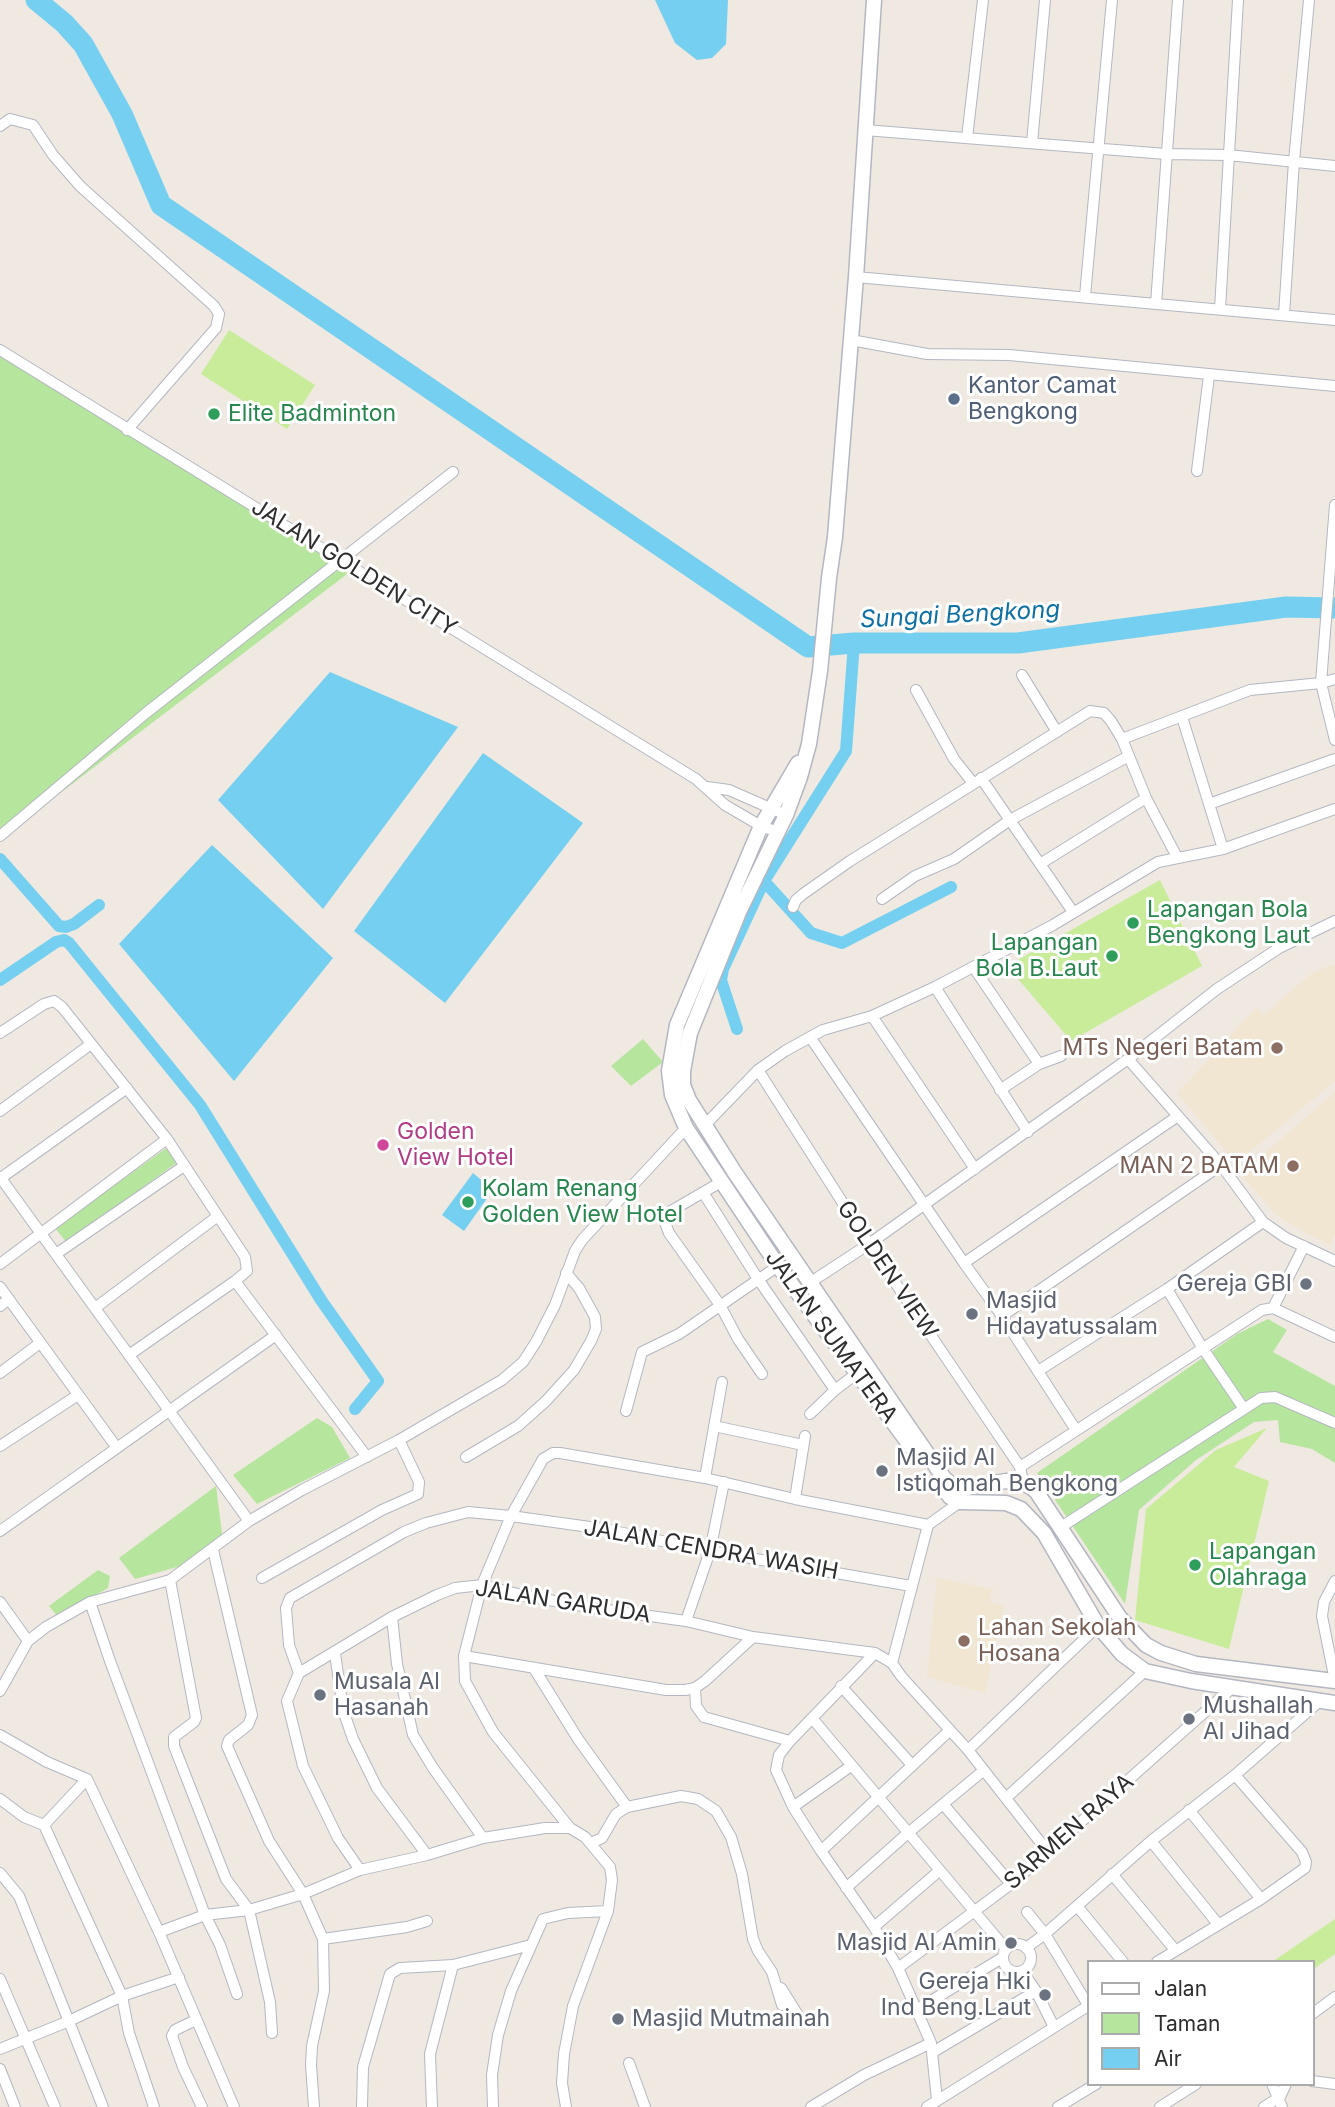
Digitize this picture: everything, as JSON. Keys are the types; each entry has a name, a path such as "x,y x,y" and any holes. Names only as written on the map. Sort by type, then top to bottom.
{"main road":[{"name":"JALAN SUMATERA","path":"874,0 835,537 809,744 779,811 778,832 739,912 690,1034 683,1085 704,1126 811,1282 862,1370 950,1497 960,1502"},
{"name":"JALAN SUMATERA","path":"779,811 761,826 677,1025 669,1071 675,1105 686,1128 778,1266 953,1486 961,1489 1006,1481 1021,1474"},
{"path":"1021,1474 1036,1491 1132,1633 1146,1645 1161,1653 1196,1664 1335,1681"},
{"path":"960,1502 1006,1503 1021,1508 1044,1533 1098,1626 1122,1654 1145,1671 1191,1681 1328,1701"},
{"path":"1191,1681 1196,1664"}],"street":[{"path":"967,138 983,0"},
{"path":"1032,143 1045,0"},
{"path":"1084,296 1112,0"},
{"path":"1156,304 1178,0"},
{"path":"1220,309 1238,0"},
{"path":"1284,315 1294,161 1310,0"},
{"path":"0,126 10,119 33,125 53,155 80,186 214,306 219,314 216,328 127,430"},
{"path":"864,130 1166,154 1228,155 1335,166"},
{"path":"856,276 1335,320"},
{"path":"851,340 927,354 1009,355 1335,386"},
{"name":"JALAN GOLDEN CITY","path":"0,350 707,787 726,805 761,826 778,832"},
{"path":"1197,471 1209,376"},
{"path":"0,836 146,713 453,472"},
{"path":"1335,505 1321,683 1335,737"},
{"path":"1022,675 1057,732"},
{"path":"1122,739 1250,691 1321,683 1335,678"},
{"path":"916,690 954,759 977,780 1010,820 1073,912"},
{"path":"793,907 796,900 812,887 977,780 1079,716 1097,710 1111,721 1122,739 1146,798 1177,858"},
{"path":"1182,717 1223,849"},
{"path":"882,899 915,876 954,859 1010,820 1129,756"},
{"path":"1209,804 1335,759"},
{"name":"JALAN GOLDEN CITY","path":"707,787 729,790 779,811"},
{"path":"1040,864 1146,798"},
{"path":"704,1126 758,1070 810,1037 823,1030 872,1016 974,968 1158,862 1223,849 1334,811"},
{"path":"811,1282 1028,1132 1128,1059 1217,989 1279,948 1335,921"},
{"path":"974,968 1039,1065"},
{"path":"935,987 1028,1132"},
{"path":"0,1033 44,1004 54,1001 62,1007 167,1139 247,1263 247,1271 235,1281 129,1355"},
{"path":"872,1016 975,1169"},
{"path":"810,1037 1002,1316 1076,1430"},
{"path":"0,1111 92,1044"},
{"path":"1000,1090 1039,1065 1062,1056"},
{"path":"1128,1059 1221,1165 1263,1222 1304,1247 1335,1261"},
{"name":"GOLDEN VIEW","path":"758,1070 1021,1474"},
{"path":"127,1088 1,1177 249,1521"},
{"path":"964,1263 1178,1116"},
{"path":"0,1691 28,1641 46,1628 90,1602 170,1580 249,1521 399,1440 502,1380 523,1362 537,1342 582,1240 686,1128"},
{"path":"0,1264 167,1139"},
{"path":"1002,1316 1221,1165"},
{"path":"56,1254 184,1166"},
{"path":"721,1182 671,1211 665,1215 664,1220 669,1233 720,1305 738,1339 762,1374"},
{"path":"704,1194 758,1279 835,1390"},
{"path":"95,1308 218,1216"},
{"path":"1038,1371 1167,1289 1263,1222"},
{"path":"1273,1308 1304,1247"},
{"path":"626,1411 642,1352 679,1334 778,1266"},
{"path":"466,1457 518,1426 546,1401 574,1370 591,1341 596,1329 596,1317 579,1288 566,1273"},
{"path":"235,1281 368,1457"},
{"path":"0,1287 4,1303 40,1343 117,1448"},
{"path":"1167,1289 1244,1409"},
{"path":"1021,1474 1076,1430 1262,1310 1273,1308 1335,1337"},
{"path":"0,1531 276,1335"},
{"path":"0,1373 40,1343"},
{"path":"810,1414 835,1390 862,1370"},
{"path":"705,1478 722,1382"},
{"path":"0,1446 78,1395"},
{"path":"1061,1527 1261,1398 1275,1397 1335,1423"},
{"path":"714,1426 804,1440 795,1499"},
{"path":"262,1578 382,1510 418,1494 419,1482 399,1440"},
{"path":"566,2107 562,2083 564,2054 573,2006 608,1911 612,1873 591,1843 570,1828 493,1732 465,1681 464,1656 482,1585 511,1516 538,1467 553,1453 705,1478 928,1525"},
{"path":"686,1620 710,1551 724,1482"},
{"path":"960,1502 928,1525 892,1663 968,1750 1048,1852"},
{"name":"JALAN CENDRA WASIH","path":"299,1673 289,1645 286,1608 290,1598 404,1532 468,1512 604,1529 710,1551 911,1586"},
{"path":"213,1550 252,1715 248,1725 227,1742 227,1746 269,1841 303,1894 323,1939 324,1991 312,2046 314,2107"},
{"path":"170,1580 196,1718 174,1737 174,1746 226,1880 249,1910 270,2002 272,2033"},
{"path":"1335,1581 1324,1602 1322,1616 1332,1651 1335,1681"},
{"name":"JALAN GARUDA","path":"299,1673 392,1617 455,1588 482,1585 600,1609 686,1620 753,1637 875,1653 892,1663"},
{"path":"0,1602 28,1641"},
{"path":"90,1602 205,1916 220,1945 237,1994"},
{"path":"392,1617 397,1664 413,1735 433,1769 483,1838"},
{"path":"968,1750 1098,1626"},
{"path":"464,1656 666,1690 695,1688 753,1637"},
{"path":"335,1653 343,1710 353,1739 377,1788 427,1855"},
{"path":"875,1653 790,1741 779,1755 776,1770 793,1807 874,1927 898,1968 932,2047 937,2100"},
{"path":"535,1670 578,1739 627,1807"},
{"path":"1006,1798 1145,1671"},
{"path":"299,1673 287,1701 303,1766 338,1838 360,1870"},
{"path":"841,1686 912,1765"},
{"name":"SARMEN RAYA","path":"898,1968 1011,1884 1233,1686"},
{"path":"695,1688 696,1706 704,1717 790,1741"},
{"path":"1026,1948 1151,1841 1328,1701"},
{"path":"812,1718 973,1912 1004,1953 1009,1970 1023,1972 1054,2027"},
{"path":"821,1851 949,1731"},
{"path":"0,1735 47,1762 87,1779 159,1932 234,2107"},
{"path":"793,1807 851,1766"},
{"path":"846,1888 983,1771"},
{"path":"1160,1960 1261,1899 1305,1868 1302,1852 1235,1775"},
{"path":"44,1825 87,1779"},
{"path":"591,1843 603,1838 616,1814 627,1807 681,1796 698,1799 716,1811 735,1849 753,1939 801,2020"},
{"path":"0,1799 24,1817 44,1825 122,1996 129,2033 154,2107"},
{"path":"943,1804 1011,1884"},
{"path":"1189,1810 1261,1899"},
{"path":"159,1932 205,1916 249,1910 303,1894 360,1870 427,1855 483,1838 545,1828 570,1828"},
{"path":"1151,1841 1218,1924"},
{"path":"874,1927 939,1871"},
{"path":"0,1872 19,1896 103,2107"},
{"path":"1112,1874 1175,1950"},
{"path":"1077,1906 1122,1960"},
{"path":"493,2107 492,2074 498,2035 511,1991 543,1919 568,1913 608,1911"},
{"path":"1027,1912 1045,1934 1086,2002"},
{"path":"323,1939 407,1927 427,1921"},
{"path":"916,2010 1018,1944 1026,1948 1031,1961 1023,1972"},
{"path":"362,2107 363,2067 390,1974 400,1968 453,1965 531,1945"},
{"path":"432,2107 430,2054 453,1965"},
{"path":"772,1972 782,2005"},
{"path":"0,2049 122,1996 179,1978"},
{"path":"0,1979 55,2107"},
{"path":"811,2107 864,2075 932,2047 1036,1991"},
{"path":"1314,2013 1335,1997"},
{"path":"926,2107 1086,2006"},
{"path":"196,2020 174,2029 172,2036 202,2107"},
{"path":"629,2063 645,2107"},
{"path":"0,2069 3,2085 15,2107"},
{"path":"1314,2081 1333,2081"},
{"path":"1058,2107 1093,2086"},
{"path":"1160,2107 1193,2086"},
{"path":"1264,2107 1281,2102 1273,2086"}],"shaded area":[{"name":"MTs Negeri Batam","path":"1335,964 1335,1081 1236,1163 1177,1093 1256,1008 1264,1015 1312,973"},
{"name":"MAN 2 BATAM","path":"1335,1092 1335,1234 1330,1246 1277,1216 1241,1174"},
{"name":"Lahan Sekolah Hosana","path":"937,1578 992,1589 990,1602 1004,1606 985,1693 927,1677"}],"green space":[{"path":"229,330 315,385 287,429 201,374"},
{"path":"0,353 351,571 0,839"},
{"name":"Lapangan Bola Bengkong Laut","path":"1160,880 1202,966 1071,1041 1007,966"},
{"path":"643,1039 663,1062 631,1086 611,1066"},
{"path":"172,1144 182,1159 66,1242 55,1228"},
{"path":"1268,1319 1287,1330 1273,1352 1335,1386 1335,1463 1312,1449 1280,1442 1278,1420 1254,1422 1196,1460 1139,1510 1125,1604 1037,1473 1237,1334"},
{"path":"317,1418 332,1427 350,1458 257,1504 233,1475"},
{"name":"Lapangan Olahraga","path":"1267,1428 1234,1467 1269,1481 1229,1649 1135,1620 1146,1509 1216,1450"},
{"path":"216,1486 222,1534 184,1565 135,1579 119,1558"},
{"path":"98,1570 110,1576 108,1588 58,1617 49,1606"},
{"path":"1335,1919 1335,1954 1314,1969 1314,1960 1275,1960"}],"water":[{"path":"655,0 728,0 726,44 712,58 697,60 675,43"},
{"path":"330,672 458,727 323,909 218,800"},
{"path":"483,753 583,823 445,1003 354,931"},
{"path":"212,845 333,958 234,1081 119,944"},
{"name":"Kolam Renang Golden View Hotel","path":"473,1173 493,1190 464,1231 442,1215"}],"waterway":[{"name":"Sungai Bengkong","path":"36,0 64,23 83,44 122,114 161,205 808,647 854,643 1018,643 1286,607 1335,608"},
{"name":"Sungai Bengkong","path":"854,643 846,751 764,881 811,933 842,943 951,887"},
{"path":"0,859 59,926 74,924 99,905"},
{"path":"737,1029 721,980 723,969 764,881"},
{"path":"0,980 56,942 64,940 69,943 200,1105 321,1300 378,1381 355,1409"}],"place":[{"name":"Kantor Camat Bengkong","path":"954,399"},
{"name":"Elite Badminton","path":"214,414"},
{"name":"Lapangan Bola Bengkong Laut","path":"1133,923"},
{"name":"Lapangan Bola B.Laut","path":"1112,956"},
{"name":"MTs Negeri Batam","path":"1277,1048"},
{"name":"Golden View Hotel","path":"383,1145"},
{"name":"MAN 2 BATAM","path":"1293,1166"},
{"name":"Kolam Renang Golden View Hotel","path":"468,1202"},
{"name":"Gereja GBI","path":"1306,1284"},
{"name":"Masjid Hidayatussalam","path":"972,1314"},
{"name":"Masjid Al Istiqomah Bengkong","path":"882,1471"},
{"name":"Lapangan Olahraga","path":"1195,1565"},
{"name":"Lahan Sekolah Hosana","path":"964,1641"},
{"name":"Musala Al Hasanah","path":"320,1695"},
{"name":"Mushallah Al Jihad","path":"1189,1719"},
{"name":"Masjid Al Amin","path":"1011,1943"},
{"name":"Gereja Hki Ind Beng.Laut","path":"1045,1995"},
{"name":"Masjid Mutmainah","path":"618,2019"}]}
